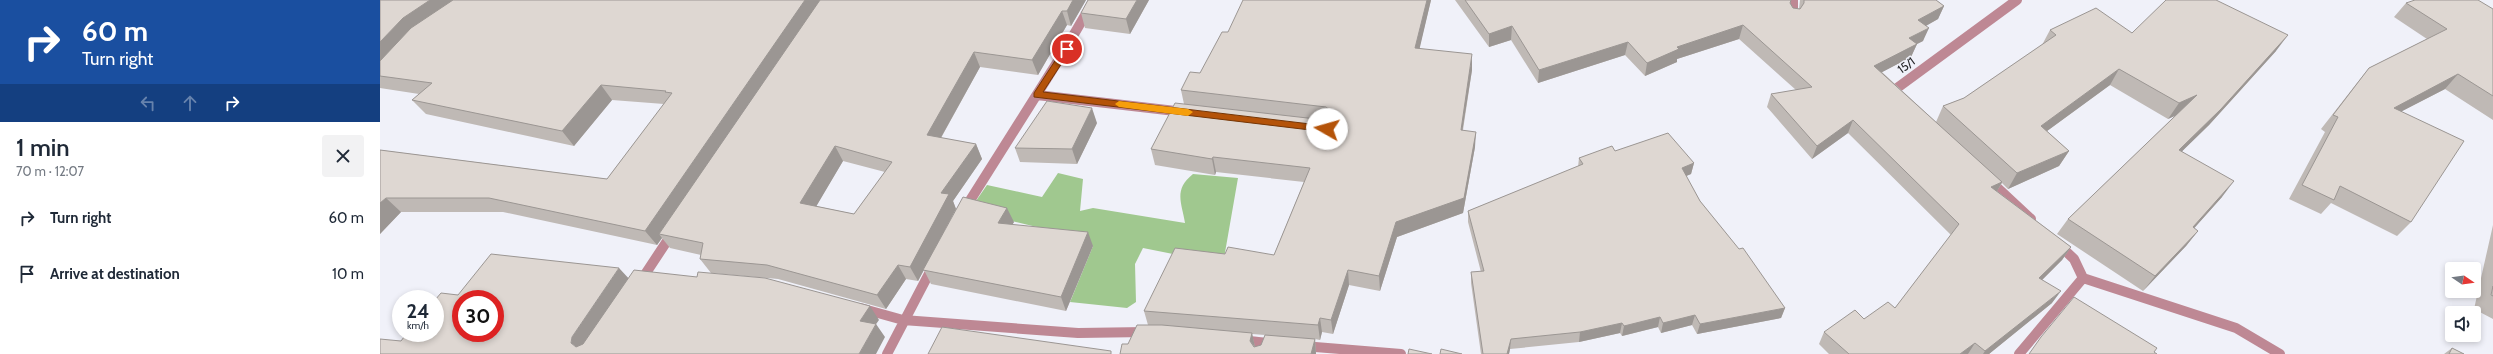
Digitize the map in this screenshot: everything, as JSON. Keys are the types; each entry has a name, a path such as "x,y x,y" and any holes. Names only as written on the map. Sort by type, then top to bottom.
{"street":[{"path":"959,219 986,171 1074,37 1094,0"},
{"path":"1793,0 1793,16"},
{"name":"15/1","path":"1905,101 1893,91 2017,0"},
{"path":"1037,95 1194,113"},
{"path":"1984,175 2041,228"},
{"path":"633,292 680,221"},
{"path":"2052,238 2074,258 2083,278 2236,328 2280,354"},
{"path":"886,354 939,254"},
{"path":"646,273 661,274"},
{"path":"2019,354 2083,278"},
{"path":"851,305 903,320 1078,333 1159,332"},
{"path":"1233,339 1401,354"},
{"path":"1259,354 1263,342"}],"green space":[{"path":"1058,173 1083,179 1080,211 1093,208 1185,223 1180,197 1183,186 1193,174 1238,178 1223,264 1143,248 1135,264 1136,302 1127,308 1070,302 1093,246 1051,242 1041,228 969,211 987,185 1042,197"}],"building":[{"path":"380,0 430,0 403,18 380,42"},
{"path":"453,0 805,0 645,231 489,198 386,198 380,203 380,150 607,179 672,93 665,92 666,91 601,85 562,131 412,100 432,83 380,76 380,61 411,28"},
{"path":"820,0 1073,0 1067,11 1062,11 1032,60 974,52 927,135 976,144 941,193 949,194 910,267 898,265 877,295 767,265 700,259 703,243 659,234","holes":["835,146 892,162 854,214 800,203"]},
{"path":"1088,0 1137,0 1126,19 1081,13"},
{"path":"1243,0 1427,0 1415,48 1472,54 1461,130 1476,132 1464,198 1396,222 1379,276 1348,270 1331,320 1320,318 1318,325 1144,311 1175,248 1225,254 1228,247 1274,255 1310,168 1213,157 1212,159 1151,149 1175,103 1325,120 1331,117 1331,111 1326,107 1181,90 1190,72 1200,73 1222,32 1228,32"},
{"path":"1465,0 1791,0 1790,3 1793,8 1800,9 1804,3 1804,0 1936,0 1944,6 1918,20 1929,28 1909,38 1917,44 1874,66 2002,182 1991,187 2071,247 2039,278 2061,291 1985,351 1975,343 1960,354 1849,354 1824,332 1855,310 1864,319 1888,302 1895,308 1959,224 1853,120 1817,146 1771,94 1812,87 1743,25 1677,47 1679,49 1647,63 1628,42 1539,70 1512,26 1489,34"},
{"path":"2166,0 2216,0 2288,35 2221,109 2179,150 2234,181 2193,227 2198,231 2155,276 2068,219 2197,95 2179,103 2119,69 2041,126 2069,151 2017,173 1943,106 1964,98 2056,35 2050,30 2096,8 2132,33"},
{"path":"2415,0 2478,0 2493,9 2493,96 2458,74 2394,108 2464,141 2411,222 2340,186 2334,200 2302,185 2338,117 2333,115 2369,68 2447,29 2406,3"},
{"path":"1047,101 1092,108 1072,149 1015,148"},
{"path":"1668,133 1694,163 1682,168 1700,201 1739,249 1743,248 1785,308 1700,324 1695,315 1663,323 1660,317 1624,326 1622,323 1580,332 1511,339 1507,354 1483,354 1471,272 1484,271 1468,211 1583,164 1579,158 1612,146 1615,151"},
{"path":"963,197 1007,208 998,223 1088,232 1061,297 923,270"},
{"path":"491,254 619,268 572,337 571,343 576,347 583,344 634,270 697,277 698,272 765,278 870,306 860,321 876,324 859,354 380,354 380,339 392,340 392,342 444,342 444,293 452,294 452,342 504,342 504,290 462,290"},
{"path":"2074,297 2157,348 2154,352 2157,354 2029,354"},
{"path":"1137,325 1162,325 1252,333 1250,341 1254,347 1261,345 1265,335 1315,339 1311,354 1120,354 1122,344 1128,344"},
{"path":"942,327 1111,351 1111,354 928,354"},
{"path":"2452,348 2464,354 2449,354"},
{"path":"1409,349 1432,354 1408,354"},
{"path":"1441,349 1462,354 1440,354"}],"slow traffic":[{"path":"1119,104 1188,112"}],"route":[{"path":"1067,49 1037,95 1327,129"}]}
